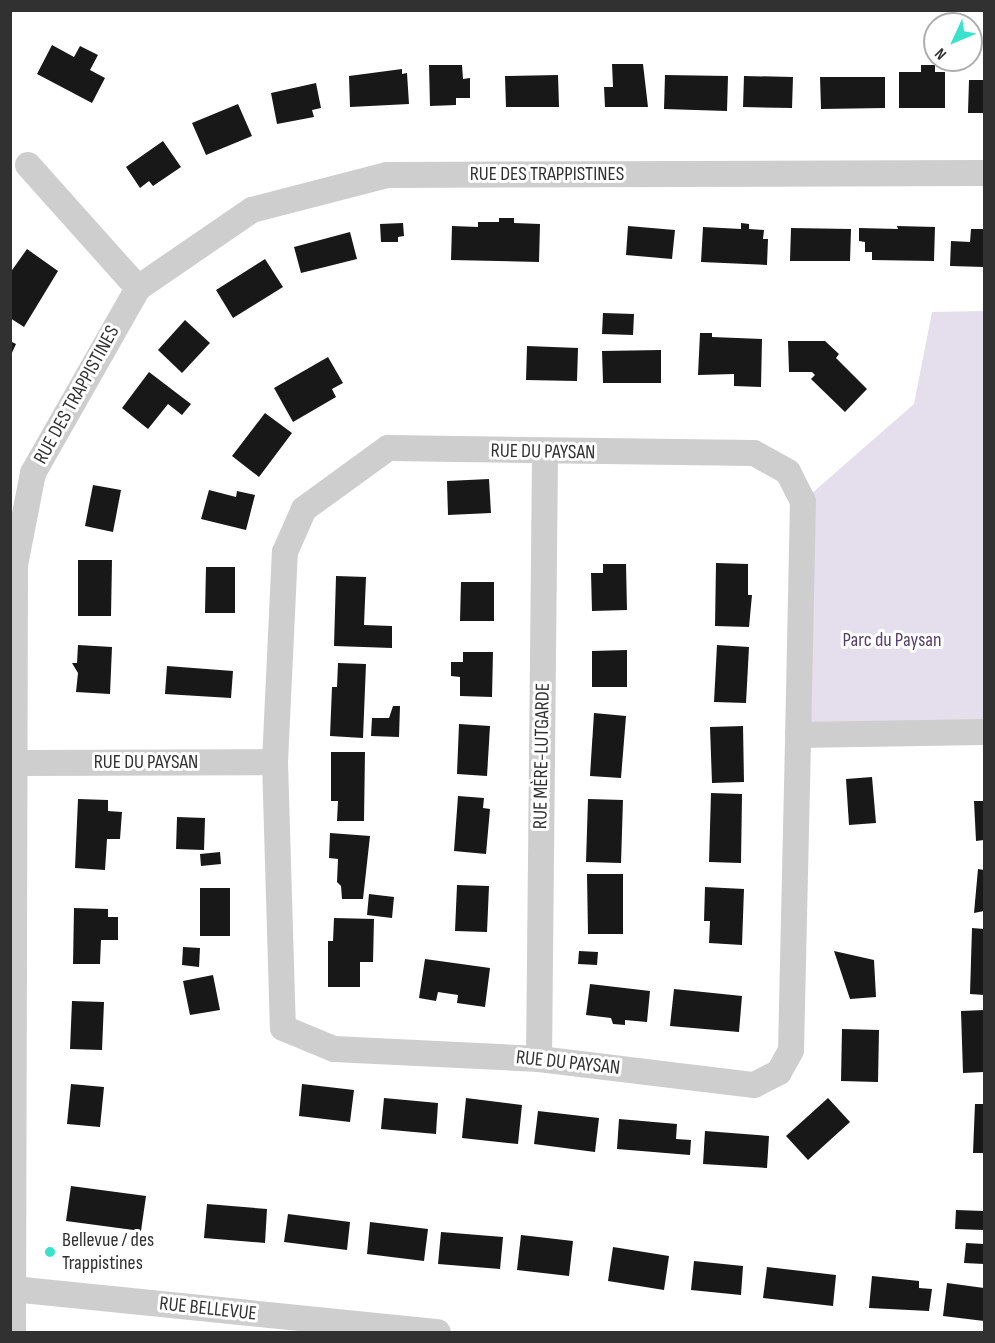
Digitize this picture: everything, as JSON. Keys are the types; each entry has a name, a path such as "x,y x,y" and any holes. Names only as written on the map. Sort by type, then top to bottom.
{"street":[{"path":"28,165 138,288"},
{"name":"RUE DES TRAPPISTINES","path":"13,1332 17,763 15,565 33,473 138,288 252,210 387,175 984,173"},
{"name":"RUE DU PAYSAN","path":"388,448 545,453 754,453 788,472 803,501 791,1050 779,1072 754,1085 539,1059 334,1049 283,1028 275,762 285,552 304,509 388,448"},
{"name":"RUE MÈRE-LUTGARDE","path":"539,1059 545,453"},
{"path":"798,735 984,732"},
{"name":"RUE DU PAYSAN","path":"17,763 275,762"},
{"name":"RUE BELLEVUE","path":"13,1288 438,1332"}],"green space":[{"name":"Parc du Paysan","path":"984,311 984,732 798,735 803,501 914,404 932,312"}],"building":[{"path":"52,45 74,57 80,46 98,55 90,70 105,78 92,103 37,74"},
{"path":"612,64 643,64 648,107 605,107 604,87 613,87"},
{"path":"429,65 462,65 463,79 470,78 470,98 456,98 456,105 430,106"},
{"path":"921,65 923,65 923,72 945,72 945,108 899,108 899,72 921,72"},
{"path":"402,69 402,74 407,73 409,104 350,107 349,76"},
{"path":"558,75 559,107 506,107 505,76"},
{"path":"665,75 728,76 727,111 664,109"},
{"path":"744,76 793,77 792,108 743,107"},
{"path":"820,77 885,77 885,108 821,109"},
{"path":"969,80 984,80 984,113 968,113"},
{"path":"316,83 321,108 312,110 314,117 277,124 271,93"},
{"path":"238,104 252,136 206,155 192,123"},
{"path":"163,141 181,167 153,186 149,181 140,188 126,167"},
{"path":"499,218 514,218 514,223 540,224 539,262 451,260 452,226 478,227 478,222 499,222"},
{"path":"403,223 404,236 398,237 398,242 381,242 380,224"},
{"path":"741,223 749,224 749,229 764,230 763,239 768,239 767,265 701,262 703,227 741,229"},
{"path":"628,226 675,230 672,259 626,255"},
{"path":"897,226 935,227 934,261 872,260 872,252 865,252 865,242 859,241 859,228 898,229"},
{"path":"791,228 851,229 850,261 790,261"},
{"path":"971,229 984,229 984,267 950,266 951,241 970,242"},
{"path":"350,232 357,259 301,273 294,247"},
{"path":"27,249 58,271 24,327 10,318 10,273"},
{"path":"265,259 283,287 233,318 216,290"},
{"path":"603,313 634,314 633,335 602,334"},
{"path":"185,320 210,343 182,373 158,350"},
{"path":"700,333 712,333 712,337 762,339 761,387 734,386 734,374 698,375"},
{"path":"10,341 16,344 10,357"},
{"path":"788,341 825,341 839,354 836,358 867,389 845,412 811,379 815,375 812,372 789,372"},
{"path":"527,346 578,348 577,381 526,380"},
{"path":"661,350 661,383 603,383 602,351"},
{"path":"328,357 343,383 332,389 336,397 293,422 274,388"},
{"path":"149,372 191,404 182,415 168,404 148,429 122,408"},
{"path":"265,413 292,433 259,477 232,456"},
{"path":"489,479 491,513 448,515 447,481"},
{"path":"93,485 121,490 113,532 85,526"},
{"path":"209,490 236,497 237,491 255,495 246,530 201,519"},
{"path":"78,560 112,560 111,616 78,616"},
{"path":"716,563 748,564 748,595 752,595 749,627 715,626"},
{"path":"603,564 626,564 627,610 592,611 591,573 603,573"},
{"path":"206,567 235,567 235,613 205,613"},
{"path":"336,576 366,577 364,625 392,626 392,648 334,646"},
{"path":"461,582 494,582 494,621 460,621"},
{"path":"78,645 112,647 110,694 76,692 78,673 72,663 77,663"},
{"path":"717,645 749,647 746,703 714,702"},
{"path":"627,650 627,687 592,687 592,651"},
{"path":"463,652 493,652 492,697 460,696 460,677 451,676 451,662 463,662"},
{"path":"338,663 366,664 363,738 330,736 332,687 337,687"},
{"path":"167,666 233,671 231,698 165,694"},
{"path":"393,706 400,706 399,737 371,736 372,718 389,718"},
{"path":"594,713 626,716 621,778 590,776"},
{"path":"459,724 490,726 487,776 457,774"},
{"path":"743,726 744,782 712,783 710,727"},
{"path":"331,752 365,752 364,821 337,821 338,801 331,801"},
{"path":"872,777 876,823 849,825 846,779"},
{"path":"711,793 742,794 741,863 709,862"},
{"path":"458,796 484,798 483,808 490,809 486,854 454,851"},
{"path":"78,799 108,800 108,811 122,812 120,839 107,839 105,870 75,868"},
{"path":"588,799 623,800 621,863 586,862"},
{"path":"974,801 984,801 984,840 976,841"},
{"path":"177,817 205,818 204,850 176,849"},
{"path":"330,833 370,836 363,899 342,899 341,886 337,882 338,859 329,858"},
{"path":"220,852 221,864 201,866 200,854"},
{"path":"978,869 984,870 984,911 974,913"},
{"path":"587,874 623,874 623,934 588,934"},
{"path":"457,885 489,886 487,932 455,931"},
{"path":"705,887 744,889 742,945 709,943 710,921 704,921"},
{"path":"200,888 230,888 230,936 200,936"},
{"path":"369,894 394,897 392,918 367,915"},
{"path":"74,908 108,909 108,917 118,917 118,940 101,940 100,964 73,964"},
{"path":"334,918 374,919 373,962 360,962 360,987 328,987 328,941 333,941"},
{"path":"972,928 984,929 984,995 970,994"},
{"path":"183,947 200,948 199,967 182,965"},
{"path":"579,951 598,952 597,965 578,964"},
{"path":"834,951 874,960 876,997 850,999"},
{"path":"425,959 490,968 485,1007 457,1003 458,995 438,992 436,1001 419,998"},
{"path":"213,975 220,1010 190,1015 183,981"},
{"path":"590,984 650,991 647,1022 625,1020 625,1025 613,1024 611,1018 586,1015"},
{"path":"674,989 742,996 739,1032 670,1026"},
{"path":"72,1001 104,1002 102,1050 70,1049"},
{"path":"984,1010 984,1072 963,1073 961,1011"},
{"path":"842,1029 879,1030 878,1082 841,1081"},
{"path":"71,1084 104,1087 100,1127 67,1124"},
{"path":"302,1084 354,1090 350,1122 299,1116"},
{"path":"384,1098 438,1103 436,1134 381,1129"},
{"path":"466,1098 522,1105 518,1144 462,1138"},
{"path":"828,1098 850,1122 808,1160 786,1136"},
{"path":"975,1104 984,1104 984,1153 973,1153"},
{"path":"538,1111 599,1118 595,1152 534,1144"},
{"path":"619,1119 677,1124 676,1139 691,1140 690,1155 617,1149"},
{"path":"705,1131 769,1136 767,1168 703,1164"},
{"path":"71,1186 146,1196 141,1231 66,1221"},
{"path":"207,1204 267,1209 265,1243 204,1238"},
{"path":"956,1210 984,1211 984,1230 955,1229"},
{"path":"288,1214 350,1222 347,1250 284,1242"},
{"path":"370,1222 428,1229 424,1261 367,1254"},
{"path":"441,1232 503,1237 500,1269 438,1264"},
{"path":"521,1235 573,1241 569,1276 517,1270"},
{"path":"966,1243 984,1244 984,1264 964,1263"},
{"path":"613,1247 669,1256 664,1290 608,1281"},
{"path":"694,1261 743,1266 741,1295 691,1290"},
{"path":"767,1267 836,1275 833,1306 763,1298"},
{"path":"872,1276 919,1281 919,1288 932,1289 929,1311 869,1308"},
{"path":"947,1283 984,1288 984,1321 943,1316"}],"place":[{"name":"Bellevue / des Trappistines","path":"50,1252"}]}
